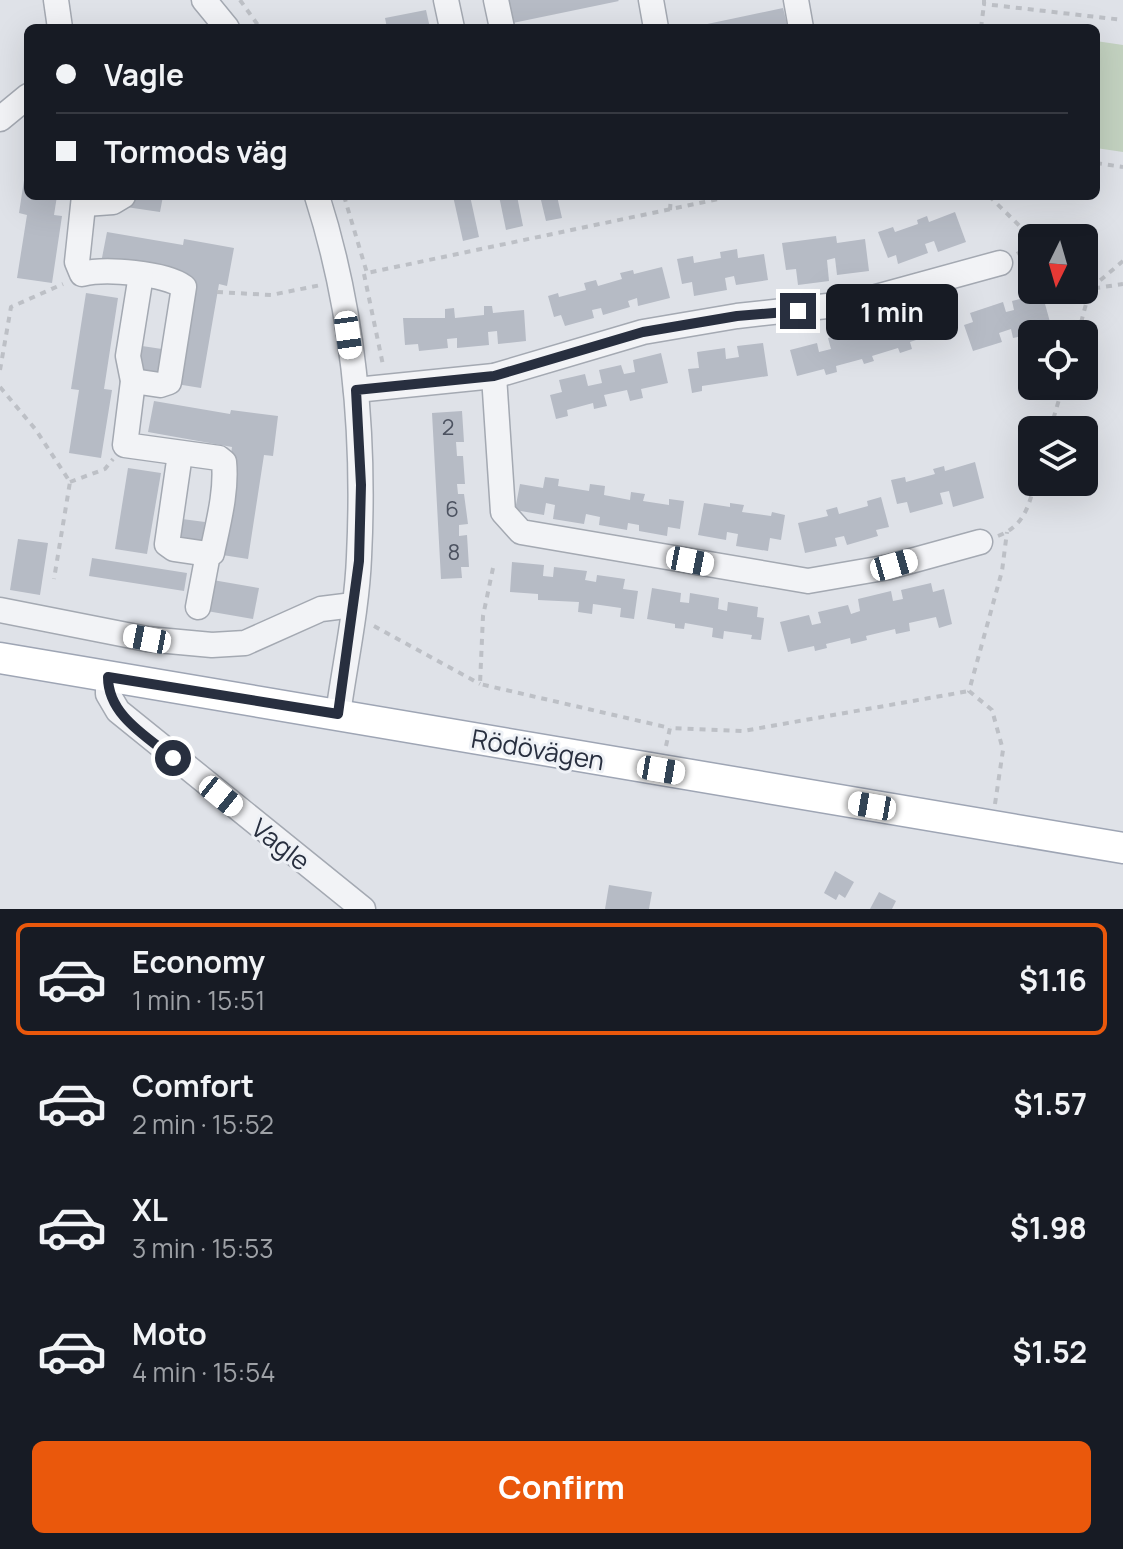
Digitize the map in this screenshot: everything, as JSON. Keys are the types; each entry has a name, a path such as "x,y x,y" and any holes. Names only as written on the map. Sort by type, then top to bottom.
{"main road":[{"name":"Rödövägen","path":"0,658 1123,848"}],"street":[{"path":"56,0 59,24"},
{"path":"204,0 224,24"},
{"path":"446,0 451,24"},
{"path":"496,0 501,24"},
{"path":"651,0 655,24"},
{"path":"796,0 800,24"},
{"path":"0,119 24,99"},
{"path":"116,200 84,200 77,262 82,274 97,270 141,275 175,280 184,287 169,382 160,385 133,381"},
{"path":"318,200 339,280 356,390 361,485 359,561 338,714"},
{"path":"356,390 494,376 643,332 737,316 854,303 1000,263"},
{"path":"141,275 128,356 133,381 125,445 219,458 224,462 226,475 212,553 174,549 167,544 180,454"},
{"path":"494,376 503,512 521,532 808,581 889,567 980,542"},
{"path":"198,607 208,554"},
{"path":"0,610 147,639 212,645 245,643 321,609 353,605"},
{"name":"Vagle","path":"108,677 108,694 118,711 363,909"}],"path":[{"path":"240,0 257,24"},
{"path":"1030,9 1033,0"},
{"path":"981,24 984,2 1123,20"},
{"path":"1100,164 1123,167"},
{"path":"345,200 367,273 387,387"},
{"path":"670,211 671,200"},
{"path":"367,273 716,200"},
{"path":"993,200 1018,224"},
{"path":"1098,282 1123,261"},
{"path":"0,370 11,307 82,274"},
{"path":"217,292 271,295 339,280"},
{"path":"1098,288 1123,284"},
{"path":"0,387 36,430 70,482 54,579"},
{"path":"70,482 105,469 125,445"},
{"path":"980,542 1007,532 1026,513 1031,496"},
{"path":"969,691 1002,571 1007,532"},
{"path":"480,684 483,616 493,568"},
{"path":"353,605 380,631 480,684 670,728 743,731 969,691 992,710 1003,750 992,826"},
{"path":"661,770 670,728"}],"green space":[{"path":"1100,42 1123,45 1123,152 1100,149"}],"building":[{"path":"504,0 618,0 619,1 508,24"},
{"path":"783,8 787,24 707,24"},
{"path":"426,10 429,24 386,24 385,18"},
{"path":"24,180 24,200 56,200 54,215 62,216 52,283 17,278 27,215 19,213"},
{"path":"127,200 162,200 160,212 126,207"},
{"path":"454,200 471,200 479,237 463,241"},
{"path":"500,200 518,200 523,226 506,230"},
{"path":"541,200 558,200 562,218 546,221"},
{"path":"955,212 966,242 938,252 934,241 925,244 928,253 898,264 896,255 888,258 878,232 893,227 895,232 918,224 917,220 927,216 929,222"},
{"path":"107,232 183,245 184,239 234,248 227,286 219,284 201,388 170,383 188,278 101,263"},
{"path":"836,236 837,243 865,239 869,271 837,275 835,258 827,260 829,281 798,285 796,269 786,270 782,243"},
{"path":"737,249 738,258 764,254 768,280 736,285 734,276 725,278 727,290 694,296 692,282 682,284 677,259 693,256 694,263 721,258 720,252"},
{"path":"662,267 670,298 638,306 637,298 628,301 630,307 603,315 601,308 592,310 594,318 565,326 561,315 554,317 548,296 558,293 559,297 586,290 584,283 596,280 598,286 622,279 620,273 633,270 634,274"},
{"path":"86,293 118,298 104,389 112,390 101,458 69,453 79,390 71,389"},
{"path":"1018,299 1018,304 1045,304 1049,320 1018,320 1018,337 1013,338 1011,329 999,333 1002,342 973,351 964,325 973,322 970,313 1003,302 1006,312 1014,310 1012,301"},
{"path":"484,306 492,306 493,313 524,310 526,341 498,344 497,331 488,332 489,345 457,348 457,338 447,339 448,348 419,351 418,344 405,345 403,318 445,318 445,309 454,308 455,318 484,315"},
{"path":"929,307 932,315 944,311 953,334 939,339 937,333 910,342 912,349 900,353 898,348 872,356 874,361 864,364 862,359 836,366 837,372 826,375 824,369 797,376 790,350 817,343 819,352 831,349 828,338 854,330 857,339 867,336 865,330 891,322 894,330 905,327 902,317"},
{"path":"763,343 768,376 702,386 702,391 692,393 688,369 699,368 697,352 725,348 726,359 739,357 737,346"},
{"path":"142,346 162,349 157,381 137,378"},
{"path":"661,353 668,383 641,389 643,398 630,401 627,390 604,395 607,406 594,409 593,403 567,410 568,416 556,419 550,395 562,392 559,380 585,374 588,386 602,383 599,370 621,365 624,374 635,372 633,360"},
{"path":"154,401 230,414 231,410 278,416 273,456 264,455 248,559 216,554 232,447 148,432"},
{"path":"462,411 464,442 456,442 457,456 463,456 465,484 457,484 458,494 464,494 468,524 459,525 459,536 467,535 469,567 461,567 462,578 441,579 432,413"},
{"path":"975,462 984,498 953,507 949,491 940,493 943,504 910,513 907,502 897,504 891,480 905,477 906,482 935,474 933,469 944,466 945,471"},
{"path":"128,468 161,473 147,554 115,549"},
{"path":"545,477 559,479 558,486 589,491 590,484 605,486 604,495 630,500 631,492 645,494 643,501 669,505 669,499 684,501 680,529 668,527 667,536 639,531 639,525 628,523 627,530 599,525 600,517 586,514 584,524 553,519 555,505 546,503 544,515 515,510 520,484 543,488"},
{"path":"881,497 889,527 876,530 878,536 847,545 844,536 835,538 837,546 805,553 798,523 828,516 826,510 837,507 839,514 868,506 867,501"},
{"path":"704,503 730,507 730,503 744,505 742,512 785,515 781,540 770,538 768,551 736,546 738,534 727,532 726,540 698,535"},
{"path":"182,519 205,522 201,547 178,543"},
{"path":"18,539 48,543 40,595 10,590"},
{"path":"92,558 187,573 184,591 89,576"},
{"path":"512,562 544,565 543,576 553,577 554,567 587,571 585,580 596,582 597,575 625,579 623,589 638,591 634,619 620,617 621,608 593,604 592,614 578,612 579,602 538,600 538,594 510,592"},
{"path":"207,579 259,588 253,619 201,610"},
{"path":"931,583 933,592 944,589 952,624 939,628 936,617 909,623 910,631 896,634 895,629 866,636 867,640 851,644 850,638 826,644 827,648 815,651 814,646 788,652 780,622 809,615 812,625 821,623 818,612 848,605 851,614 860,611 858,599 891,591 893,601 903,599 901,590"},
{"path":"652,588 681,593 680,602 689,603 690,593 719,598 718,609 727,611 728,602 758,607 757,617 764,618 761,640 751,639 752,635 724,631 723,639 712,637 713,628 685,623 684,629 675,628 675,624 647,619"},
{"path":"835,871 854,882 845,898 839,894 836,900 824,893"},
{"path":"609,885 652,892 649,909 605,909"},
{"path":"879,892 896,901 892,909 870,909"}],"route":[{"path":"173,758 118,711 108,694 108,677 338,714 359,561 361,485 356,390 494,376 643,332 737,316 798,311"}]}
